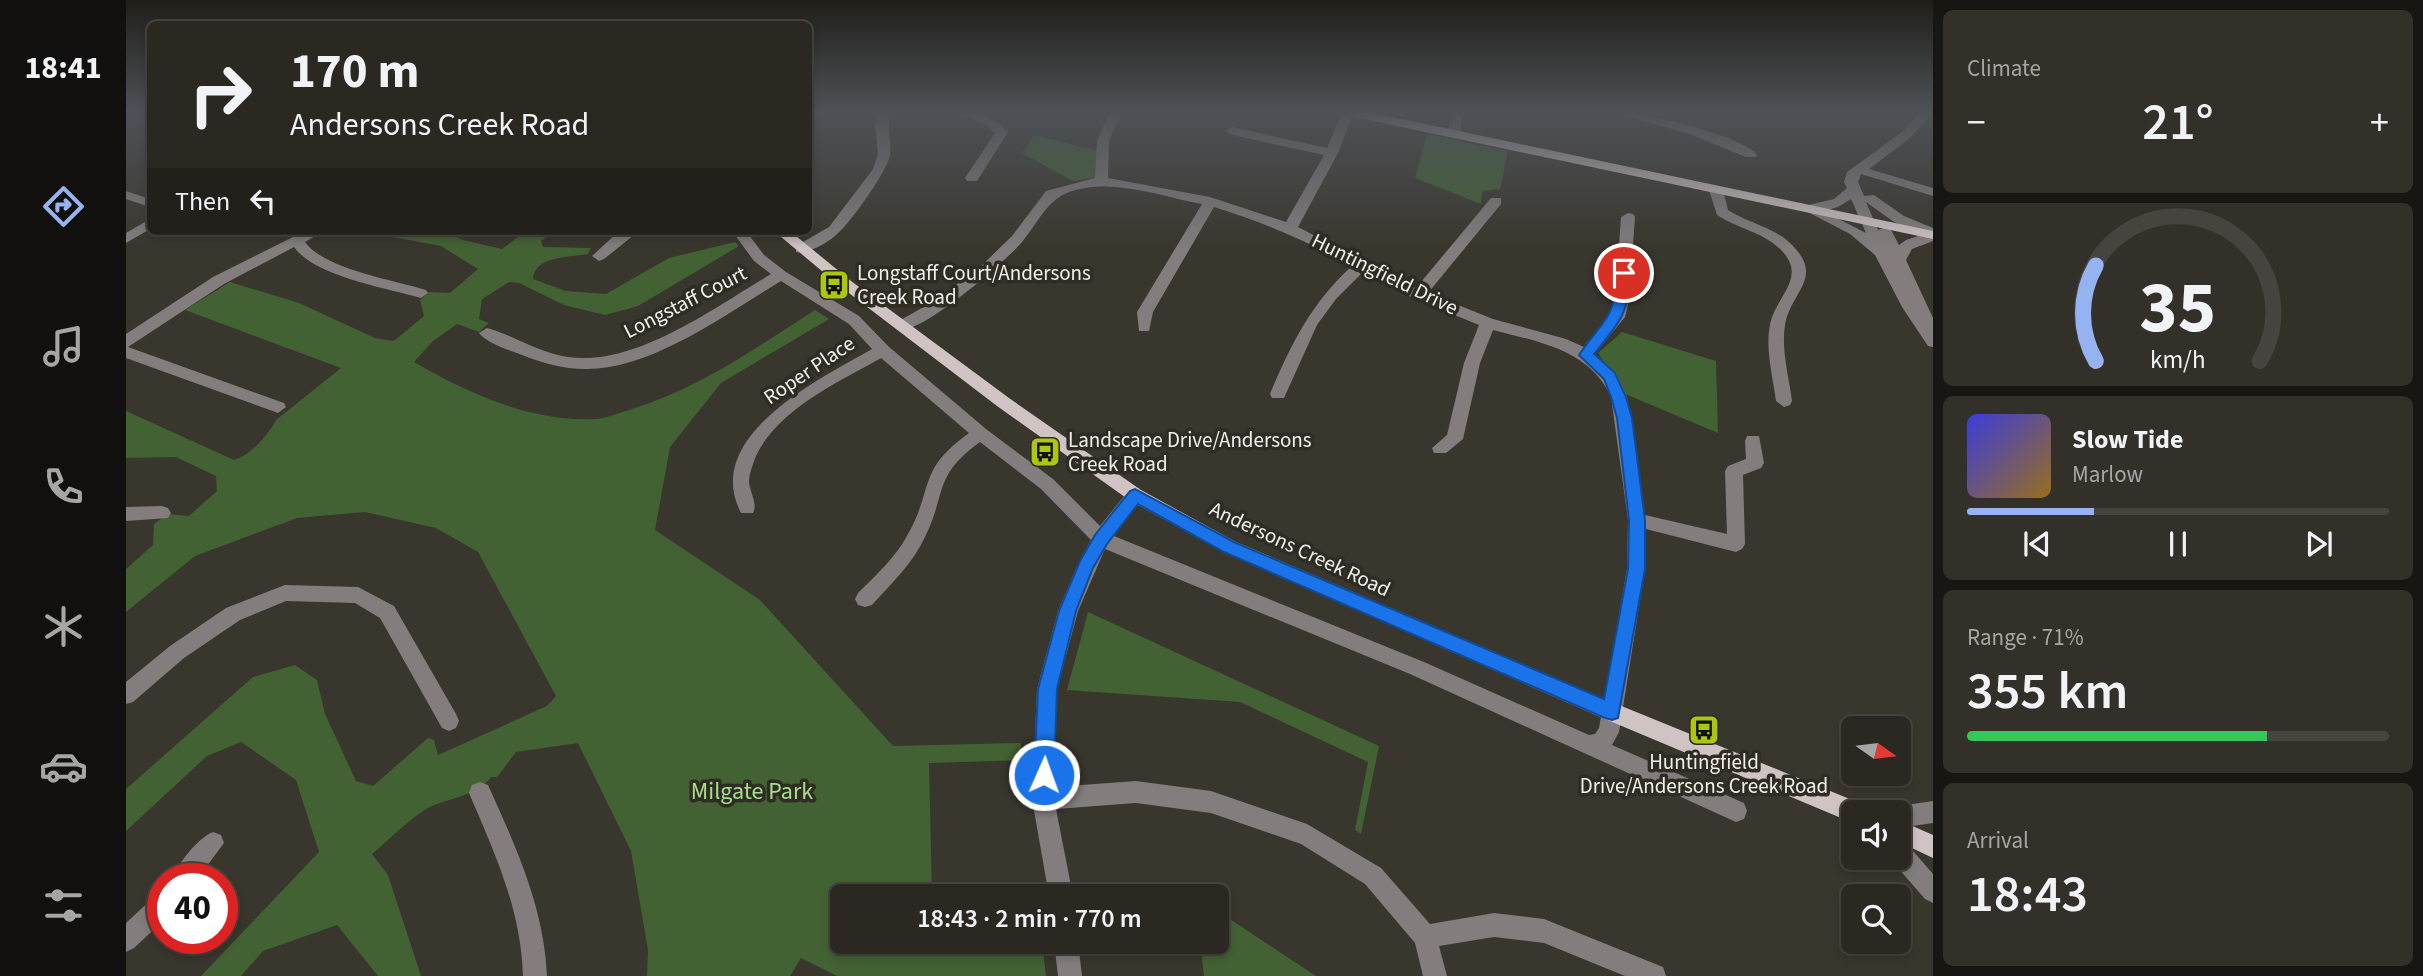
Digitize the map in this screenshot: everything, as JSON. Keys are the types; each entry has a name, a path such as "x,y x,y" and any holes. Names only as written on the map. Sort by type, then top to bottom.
{"main road":[{"path":"1561,158 1933,235"},
{"name":"Andersons Creek Road","path":"785,235 1003,402 1135,495 1230,547 1612,712 1841,807"},
{"path":"1911,837 1933,847"}],"street":[{"path":"801,249 834,230 880,169 883,158"},
{"path":"972,178 985,158"},
{"path":"1101,181 1102,158"},
{"path":"1290,228 1329,158"},
{"path":"1873,158 1851,177 1853,189 1875,223 1911,311 1933,340"},
{"path":"1860,170 1933,192"},
{"path":"1860,170 1875,223"},
{"name":"Huntingfield Drive","path":"902,326 934,309 982,273 1017,239 1052,194 1069,187 1101,181 1210,201 1290,228 1418,295 1488,323 1562,343 1586,355 1610,377 1619,397 1637,520 1636,569 1607,738 1601,743 1588,745"},
{"path":"1809,209 1834,204 1853,189"},
{"path":"1716,190 1722,212 1782,243 1800,268 1800,277 1777,327 1784,401"},
{"path":"126,195 147,202"},
{"path":"1869,198 1899,219 1933,235"},
{"path":"1144,327 1145,312 1210,201"},
{"path":"1418,295 1496,201"},
{"path":"1809,209 1860,234 1894,266"},
{"path":"1586,355 1616,317 1622,300 1628,218"},
{"path":"126,239 147,225"},
{"path":"126,342 197,291 255,258 308,235"},
{"path":"599,256 627,235"},
{"path":"742,235 759,258 781,275 854,320 881,349 980,433 1047,484 1101,540 1417,668 1736,811"},
{"path":"1894,266 1908,244 1933,235"},
{"path":"296,240 306,254 332,267 421,293"},
{"path":"1278,394 1315,313 1334,289 1362,265"},
{"name":"Longstaff Court","path":"486,333 536,355 569,362 598,363 647,348 781,275"},
{"path":"1440,448 1455,439 1472,363 1488,323"},
{"name":"Roper Place","path":"747,508 740,478 752,447 770,424 791,406 881,349"},
{"path":"126,352 278,407"},
{"path":"866,599 900,563 916,538 926,516 935,480 949,457 980,433"},
{"path":"1637,520 1736,544 1734,471 1755,463 1753,442"},
{"path":"1059,884 1043,799 1047,689 1068,611 1086,566 1101,540 1135,495"},
{"path":"126,514 162,513"},
{"path":"126,695 177,652 233,614 285,593 358,595 387,612 449,721"},
{"path":"1043,799 1136,792 1211,802 1307,835 1373,876 1425,937 1435,976"},
{"path":"480,793 516,873 529,918 534,976"},
{"path":"1911,815 1933,812"},
{"path":"196,863 213,843"},
{"path":"1911,866 1933,891"},
{"path":"126,940 147,920"},
{"path":"1425,937 1494,925 1544,931 1654,976"},
{"path":"1067,954 1070,976"}],"green space":[{"path":"1030,158 1098,158 1098,177 1073,181"},
{"path":"1421,158 1507,158 1500,189 1482,191 1481,204 1415,178"},
{"name":"Milgate Park","path":"382,235 452,235 502,249 521,235 549,235 541,241 543,247 591,248 588,254 546,262 535,271 533,279 566,291 606,294 669,258 735,242 739,246 638,306 605,315 564,305 519,283 509,282 482,299 479,319 489,323 479,332 457,324 433,341 414,362 501,404 548,416 596,419 632,409 704,378 815,310 829,319 721,383 670,447 655,530 760,600 893,746 1021,743 1022,760 929,763 932,884 830,884 830,954 1043,954 1046,976 837,976 801,958 790,976 647,976 648,950 631,851 578,743 516,752 497,777 491,777 472,792 425,810 372,854 388,875 421,976 378,976 337,925 263,951 241,976 201,976 222,954 238,954 238,937 319,852 296,780 241,742 207,756 126,831 126,789 253,677 295,665 317,680 325,714 356,781 373,786 428,738 434,740 438,755 547,706 556,696 478,552 436,528 365,512 297,518 195,556 126,612 126,569 153,545 154,524 167,514 189,516 217,491 216,476 176,457 126,458 126,411 234,460 253,449 276,420 341,368 185,310 230,282 299,303 375,338 394,341 424,316 420,300 429,292 450,293 478,269 441,246"},
{"path":"1622,332 1716,361 1718,433 1625,394 1598,353"},
{"path":"1088,612 1379,746 1361,834 1355,830 1368,762 1240,702 1067,690"},
{"path":"1229,919 1316,976 1204,976 1201,954 1229,954"}],"place":[{"name":"Longstaff Court/Andersons Creek Road","path":"834,285"},
{"name":"Landscape Drive/Andersons Creek Road","path":"1045,452"},
{"name":"Huntingfield Drive/Andersons Creek Road","path":"1704,730"}],"route":[{"path":"1044,775 1047,689 1068,611 1086,566 1101,540 1135,495 1230,547 1612,712 1636,569 1636,503 1619,397 1610,377 1586,355 1616,317 1622,300 1624,273"}]}
